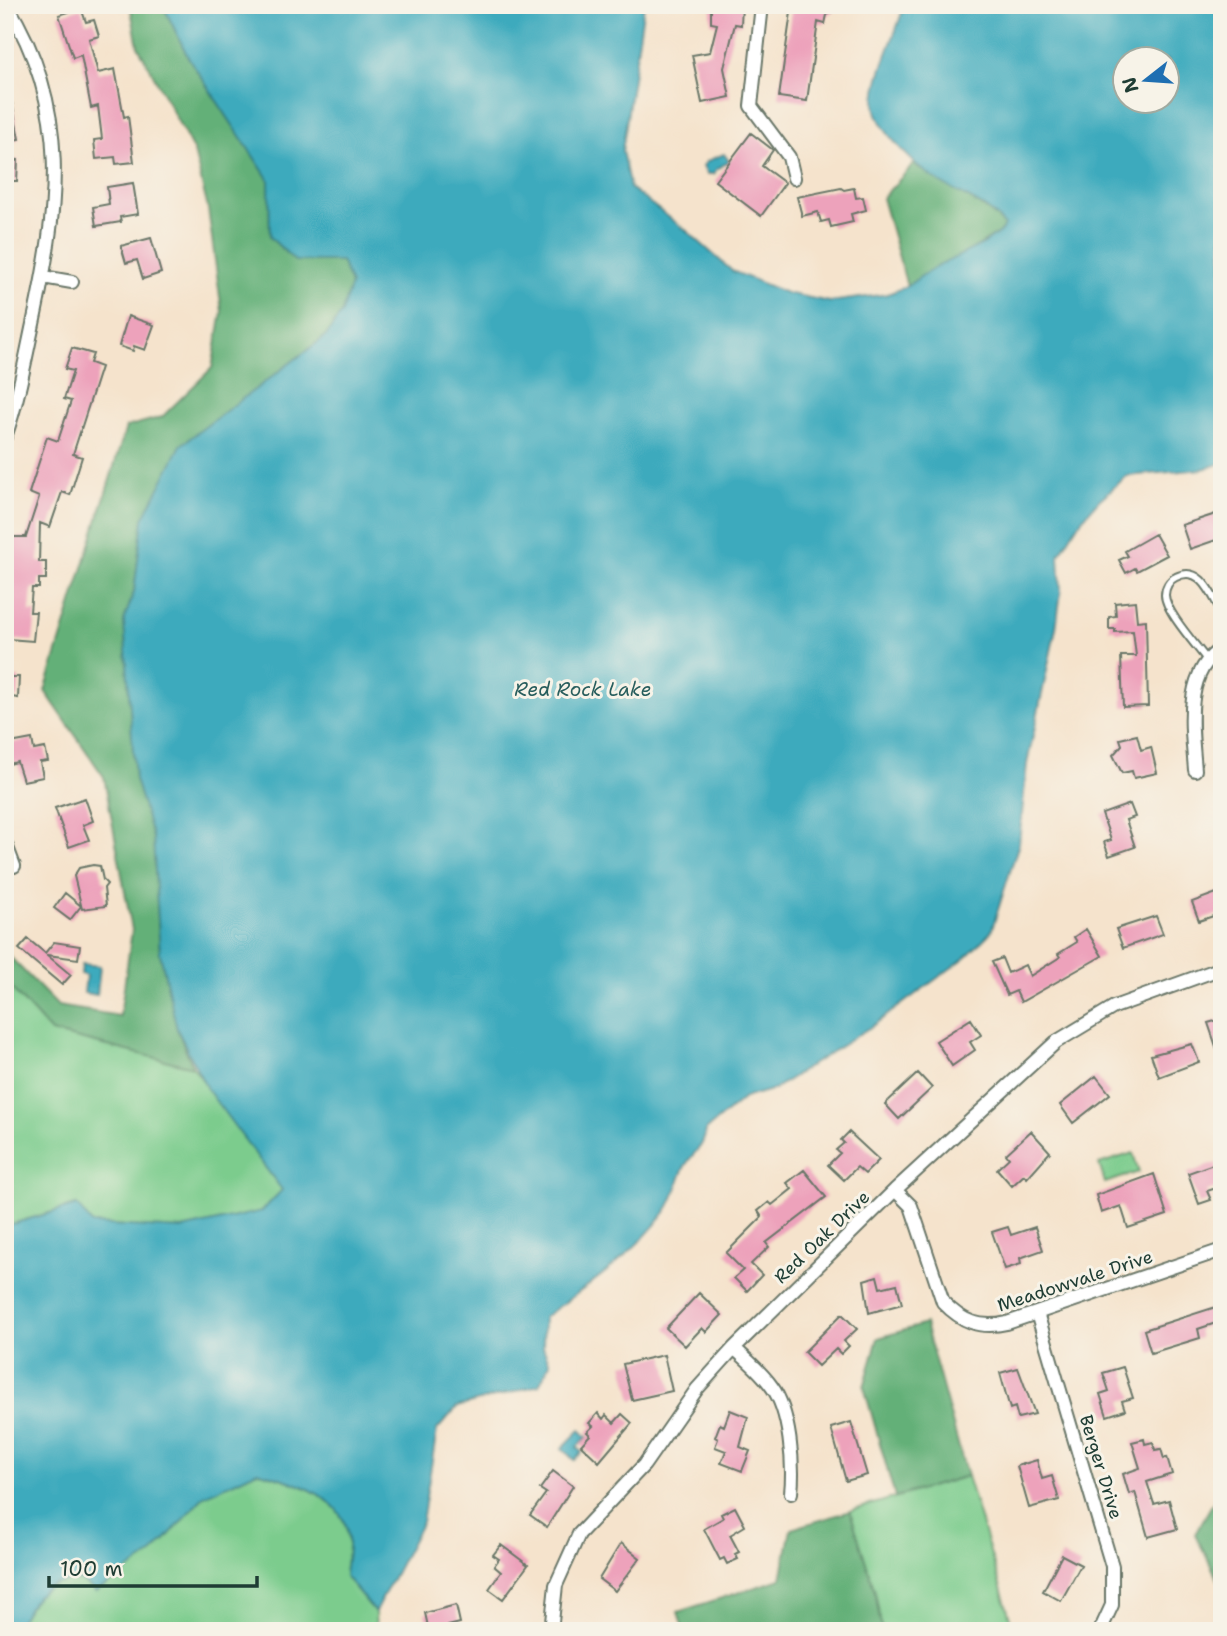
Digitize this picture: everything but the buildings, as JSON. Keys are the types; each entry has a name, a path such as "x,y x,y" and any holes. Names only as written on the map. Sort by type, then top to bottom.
{"street":[{"path":"5,437 43,277 55,192 50,108 39,68 7,5"},
{"path":"762,5 750,94 751,106 756,117 777,138 789,157 794,178"},
{"path":"43,277 72,282"},
{"path":"1195,770 1192,731 1195,682 1207,660 1222,648"},
{"path":"5,842 14,866"},
{"name":"Red Oak Drive","path":"551,1631 555,1585 579,1534 645,1465 697,1389 734,1348 895,1190 1030,1064 1074,1029 1114,1007 1222,968"},
{"name":"Meadowvale Drive","path":"895,1190 911,1206 922,1231 936,1288 953,1313 978,1325 993,1326 1037,1313 1222,1250"},
{"name":"Berger Drive","path":"1037,1313 1112,1566 1112,1605 1100,1631"},
{"path":"734,1348 764,1377 781,1402 794,1466 791,1493"}],"lane":[{"path":"1207,660 1168,605 1165,594 1168,582 1177,576 1196,576 1203,580 1222,613"}],"green space":[{"path":"130,5 163,5 188,57 269,180 270,237 295,261 342,261 351,284 342,312 326,336 207,426 143,519 134,592 124,621 135,779 153,838 160,953 177,1029 193,1067 51,1032 5,981 5,948 11,958 58,1006 120,1016 132,930 104,777 45,691 126,427 162,417 212,368 222,312 208,209 194,152 138,46"},
{"path":"914,164 987,210 1004,225 1002,230 991,238 907,286 882,198"},
{"path":"5,981 51,1032 193,1067 283,1190 263,1211 182,1229 92,1224 76,1205 5,1226"},
{"path":"1133,1153 1139,1172 1105,1183 1099,1164"},
{"path":"925,1324 967,1476 895,1497 864,1387 878,1338"},
{"path":"257,1471 300,1485 327,1500 337,1510 345,1523 348,1538 345,1576 375,1612 376,1631 14,1631 40,1589 62,1581 80,1580 153,1553 204,1496"},
{"path":"967,1476 1014,1631 882,1631 875,1592 850,1511"},
{"path":"1222,1487 1222,1587 1195,1534"},
{"path":"850,1511 875,1592 882,1631 684,1631 678,1612 781,1579 791,1529"}],"water":[{"name":"Red Rock Lake","path":"163,5 644,5 622,151 630,188 687,231 732,271 786,293 830,302 888,294 985,243 1002,230 1004,225 985,208 936,180 913,162 891,138 877,114 876,92 882,67 904,5 1222,5 1222,463 1203,469 1127,476 1099,500 1078,524 1059,555 1061,592 1056,628 1027,764 1019,843 991,932 966,957 875,1024 774,1089 744,1098 706,1130 700,1146 682,1171 670,1205 653,1227 610,1269 544,1317 543,1347 550,1364 539,1385 457,1407 437,1430 422,1522 375,1612 345,1576 348,1538 345,1523 337,1510 327,1500 300,1485 257,1471 204,1496 153,1553 96,1592 80,1580 54,1585 39,1594 14,1631 5,1631 5,1226 77,1205 92,1224 182,1229 262,1211 282,1190 207,1089 177,1029 160,953 153,838 135,779 124,621 134,592 143,519 181,445 326,336 342,312 351,284 341,261 295,261 270,237 269,180 188,57"},
{"path":"724,154 729,161 714,174 707,174 703,166 707,161"},
{"path":"82,964 100,966 97,995 84,993 86,976 81,974"},
{"path":"580,1430 587,1437 577,1447 582,1452 574,1460 562,1448"}]}
